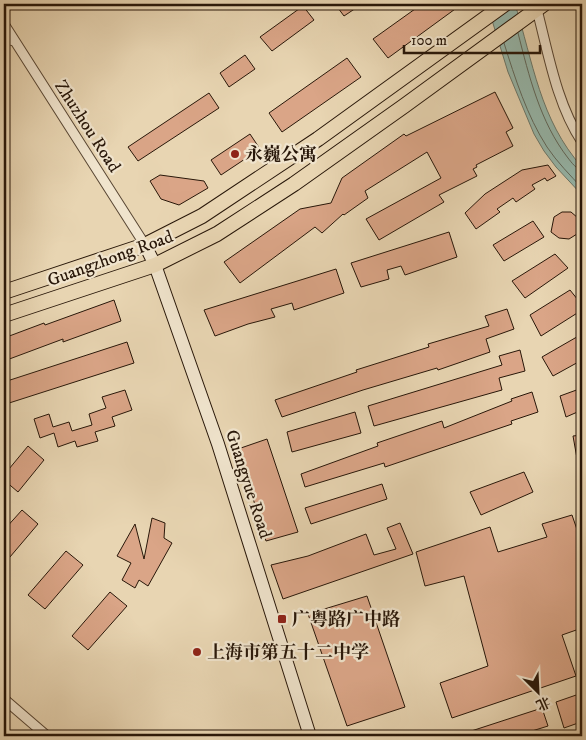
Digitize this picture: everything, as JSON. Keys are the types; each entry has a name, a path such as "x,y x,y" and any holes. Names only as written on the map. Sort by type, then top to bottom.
{"main road":[{"name":"Guangzhong Road","path":"4,292 145,245 202,216 318,139 505,4"},
{"name":"Guangzhong Road","path":"4,315 155,265 217,234 278,194 497,39 539,5"},
{"name":"Guangyue Road","path":"145,245 155,265 218,444 309,736"}],"street":[{"path":"539,5 560,94 570,121 582,142"},
{"name":"Zhuzhou Road","path":"4,24 145,245"},
{"path":"4,699 47,736"}],"lane":[{"path":"4,42 16,43"}],"water":[{"path":"487,4 515,4 533,69 547,110 556,130 582,167 582,195 556,167 534,134 508,72"}],"building":[{"path":"335,4 362,4 344,16"},
{"path":"422,4 462,4 388,58 373,39"},
{"path":"303,6 314,20 272,51 260,37"},
{"path":"245,55 255,69 229,87 220,73"},
{"path":"347,58 361,77 282,132 269,113"},
{"path":"495,92 513,128 506,132 513,146 476,165 477,167 473,169 477,176 439,195 444,202 379,240 366,219 441,178 427,152 365,191 368,198 343,214 322,233 315,227 240,283 224,262 300,209 331,203 342,178 404,134 406,136"},
{"path":"209,93 219,108 138,161 128,147"},
{"name":"永巍公寓","path":"250,134 260,149 221,175 211,160"},
{"path":"548,165 556,176 547,181 545,178 532,185 535,189 516,202 513,198 497,209 500,212 476,229 465,213 485,194 522,170"},
{"path":"160,175 204,181 208,188 179,205 161,199 150,181"},
{"path":"562,212 571,212 580,222 577,234 569,239 559,238 551,232 554,217"},
{"path":"533,221 544,237 504,261 493,245"},
{"path":"449,232 457,257 405,275 401,266 387,270 389,279 361,287 351,263"},
{"path":"555,254 568,268 525,298 512,281"},
{"path":"336,269 344,293 294,310 292,303 271,309 275,317 215,336 204,310"},
{"path":"570,290 582,305 582,310 541,336 530,315"},
{"path":"114,300 121,321 63,342 63,339 4,361 4,338"},
{"path":"507,309 514,329 486,339 490,352 438,370 437,368 363,390 282,417 275,400 357,372 356,370 429,347 428,344 489,326 485,316"},
{"path":"582,334 582,360 553,376 542,357"},
{"path":"127,342 134,363 6,404 4,382"},
{"path":"520,350 525,371 499,378 502,390 374,426 368,406 502,365 499,356"},
{"path":"582,388 582,410 566,417 560,396"},
{"path":"125,390 132,410 112,417 115,426 95,432 98,441 77,447 75,441 58,447 54,433 40,438 34,419 49,414 53,427 69,422 72,431 92,425 89,414 106,408 102,397"},
{"path":"532,392 538,412 511,421 512,424 385,467 384,463 305,487 301,474 378,446 377,443 442,421 444,428"},
{"path":"355,412 361,433 292,452 287,432"},
{"path":"582,435 582,464 578,464 573,436"},
{"path":"267,439 298,532 266,541 238,449"},
{"path":"28,446 44,460 18,492 4,480 4,475"},
{"path":"524,472 533,492 481,515 470,492"},
{"path":"382,484 387,499 311,524 305,508"},
{"path":"22,510 38,524 4,564 4,530"},
{"path":"572,515 582,544 582,628 562,635 576,676 452,718 440,683 488,666 464,576 425,586 416,552 490,527 498,552 547,537 542,524"},
{"path":"152,518 165,523 164,538 172,543 148,586 139,580 135,588 122,580 131,563 117,556 135,524 144,559"},
{"path":"400,523 413,554 283,599 271,565 308,556 366,534 374,555 396,549 387,528"},
{"path":"66,551 83,565 45,609 28,595"},
{"path":"110,592 127,606 88,650 72,636"},
{"path":"367,596 405,707 347,726 308,614"},
{"path":"582,693 581,722 564,728 556,702"},
{"path":"542,708 548,726 516,736 459,736 459,735"}],"place":[{"name":"永巍公寓","path":"235,154"},
{"name":"广粤路广中路","path":"282,619"},
{"name":"上海市第五十二中学","path":"197,652"}]}
